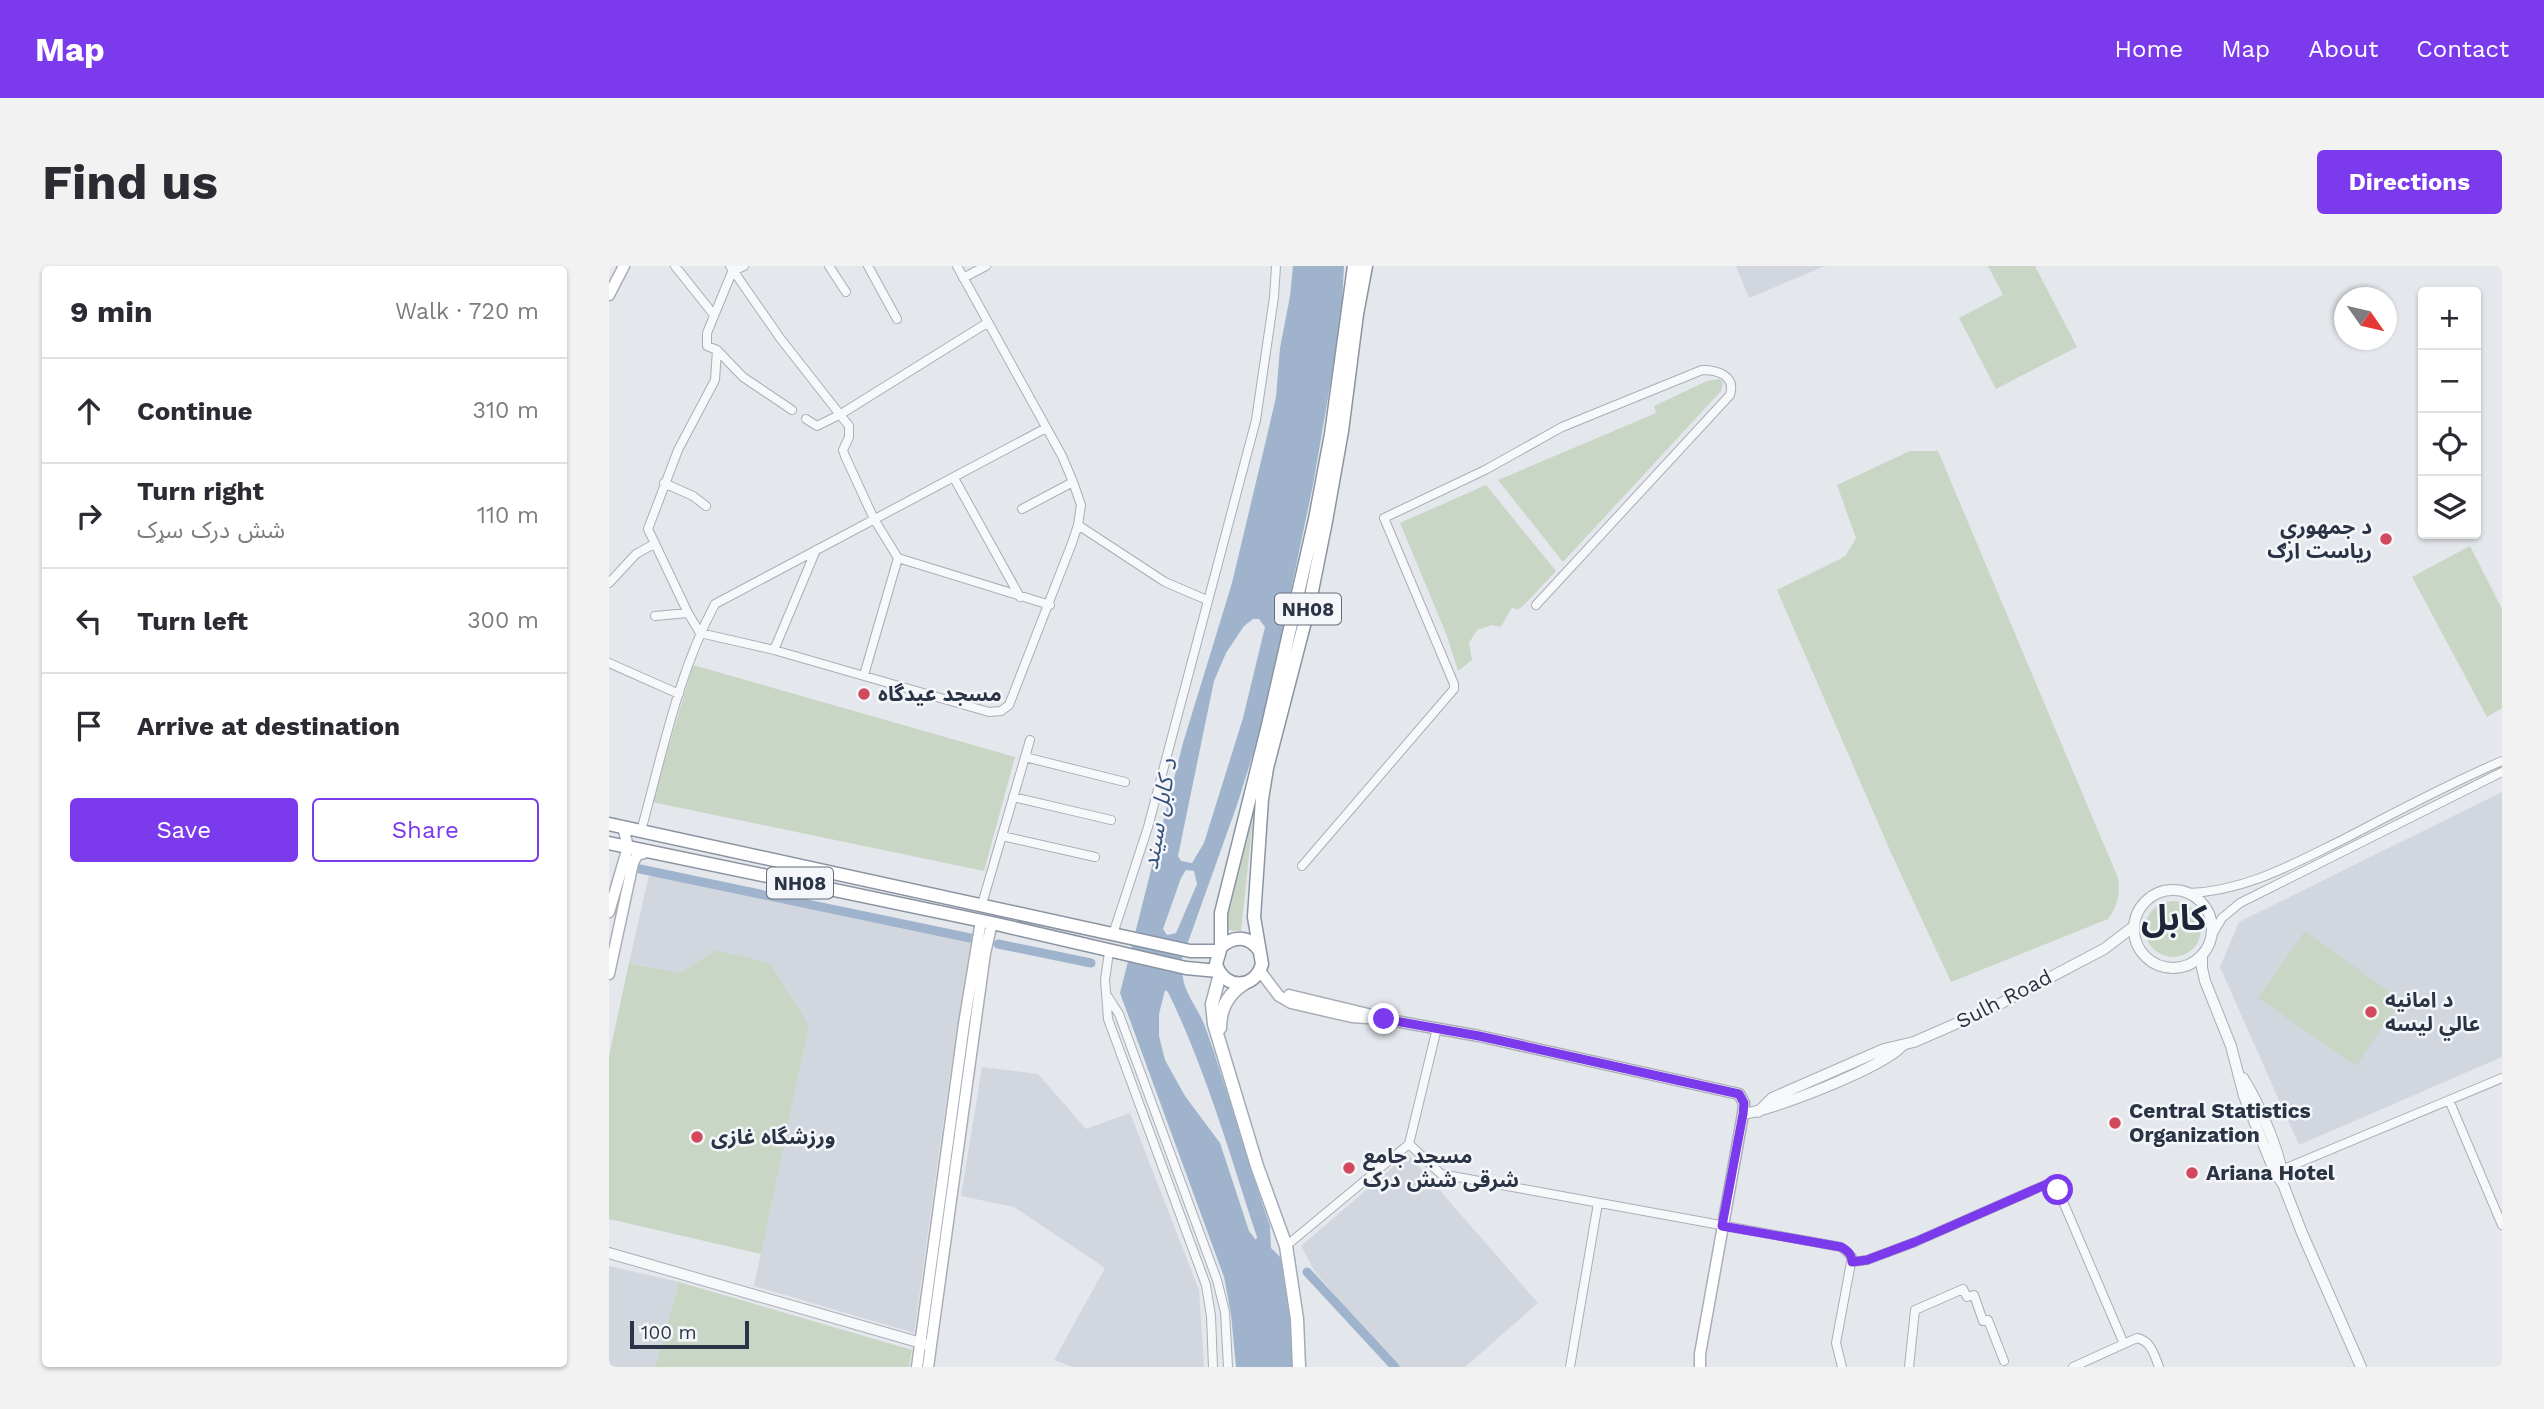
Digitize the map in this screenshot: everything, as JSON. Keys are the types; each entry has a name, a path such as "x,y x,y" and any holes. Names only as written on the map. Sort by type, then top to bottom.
{"main road":[{"path":"609,295 624,266"},
{"name":"NH08","path":"1219,973 1216,964 1220,949 1221,913 1315,519 1331,434 1354,266"},
{"name":"NH08","path":"1261,967 1254,917 1262,799 1267,768 1297,657 1326,521 1366,266"},
{"name":"NH08","path":"609,824 1190,951 1220,949 1226,942 1241,938 1255,944 1259,950"},
{"path":"609,912 628,847 624,827"},
{"name":"NH08","path":"609,843 986,922 1109,952 1219,973 1231,983 1244,984"},
{"path":"711,845 716,865"},
{"path":"609,974 633,863 637,855 652,851"},
{"path":"917,1367 925,1345 961,1051 986,922"},
{"path":"1221,1043 1220,1020 1224,1005 1232,993 1251,981 1261,967 1279,996 1287,1002 1352,1017 1384,1019 1437,1028 1739,1094 1744,1103 1743,1114 1700,1354 1700,1367"},
{"path":"1219,973 1212,1004 1214,1024 1257,1166 1286,1246 1297,1319 1299,1367"},
{"path":"925,1345 928,1367"}],"street":[{"path":"675,266 714,315"},
{"path":"731,269 744,266"},
{"path":"829,266 846,292"},
{"path":"868,266 897,318"},
{"path":"717,350 715,380 678,450 648,529 700,633 774,650 989,712 1002,711 1009,705 1050,605 1079,525 1081,505 1062,456 957,266"},
{"path":"963,278 986,266"},
{"path":"1113,934 1148,827 1256,420 1276,266"},
{"path":"731,269 706,340 707,345 717,350 743,377 792,410"},
{"path":"731,269 841,414 850,431 843,450 874,519 898,558 1050,605"},
{"path":"806,419 817,426 841,414 987,323"},
{"path":"1301,866 1454,689 1384,518 1485,470 1562,427 1702,370 1717,370 1728,378 1732,388 1722,405 1536,605"},
{"path":"641,831 679,694 700,633 715,604 1045,428"},
{"path":"954,478 1020,597"},
{"path":"1022,509 1073,482"},
{"path":"664,483 693,496 706,506"},
{"path":"1079,525 1165,582 1207,600"},
{"path":"609,583 636,554 654,544"},
{"path":"774,650 815,550"},
{"path":"864,676 898,558"},
{"path":"655,616 688,613"},
{"path":"609,663 679,694"},
{"path":"982,904 1030,740"},
{"path":"1025,757 1125,782"},
{"path":"2202,956 2186,967 2167,969 2149,961 2134,940 2133,927 2141,905 2155,893 2173,889 2189,893 2217,892 2242,886 2502,761"},
{"path":"2361,1367 2302,1233 2252,1093 2236,1069 2231,1046 2202,968 2202,956 2222,918 2240,903 2502,772"},
{"path":"1013,797 1111,820"},
{"path":"1002,836 1095,857"},
{"path":"2189,893 2203,903 2207,910 2211,918 2212,935"},
{"name":"Sulh Road","path":"1743,1114 1758,1112 1887,1059 1902,1046 1992,1008 2104,948 2133,927"},
{"path":"1109,952 1105,980 1108,1018 1206,1285 1211,1316 1213,1367"},
{"path":"1106,995 1119,1014 1217,1280 1224,1312 1228,1367"},
{"path":"1286,1246 1409,1144 1437,1028"},
{"path":"2279,1171 2502,1078"},
{"path":"2449,1100 2502,1225"},
{"path":"1409,1144 1441,1174 1841,1247 1852,1257 1836,1343 1842,1367"},
{"path":"1852,1262 1867,1260 1915,1242 2047,1184 2058,1190 2124,1344"},
{"path":"1570,1367 1598,1203"},
{"path":"1195,1254 1207,1250"},
{"path":"609,1253 925,1345"},
{"path":"1909,1367 1915,1310 1963,1289 1967,1297 1974,1294 1983,1321 1988,1320 2004,1361"},
{"path":"2073,1367 2137,1338 2149,1344 2159,1367"}],"shaded area":[{"path":"1736,266 1825,266 1749,298"},
{"name":"د امانیه عالي لیسه","path":"2502,792 2502,1057 2299,1145 2220,967 2239,922"},
{"path":"649,875 973,942 950,1074 914,1333 754,1286 809,1025 715,950 680,973 629,963"},
{"path":"982,1067 1038,1074 1086,1129 1130,1113 1199,1290 1204,1367 1073,1367 1054,1360 1105,1268 1014,1207 961,1196"},
{"path":"1408,1154 1538,1303 1465,1367 1397,1367 1315,1272 1301,1246"},
{"path":"609,1266 679,1282 655,1367 609,1367"}],"green space":[{"path":"1988,266 2035,266 2077,347 1996,389 1959,318 2003,295"},
{"path":"1719,379 1723,382 1721,391 1563,562 1498,480 1656,413 1654,406 1707,381"},
{"path":"1910,451 1938,451 2119,884 2116,904 2108,919 1951,982 1892,855 1777,590 1840,559 1846,555 1856,538 1837,485"},
{"path":"1486,485 1556,571 1523,606 1517,610 1512,607 1501,627 1492,625 1477,630 1469,643 1472,660 1458,671 1447,636 1400,523"},
{"path":"2470,546 2502,609 2502,708 2487,717 2412,577"},
{"path":"693,665 1015,757 984,871 652,802"},
{"path":"1254,809 1241,931 1227,930 1228,921 1223,920"},
{"path":"2173,901 2184,903 2193,909 2199,918 2199,940 2193,949 2184,955 2173,957 2162,955 2153,949 2147,940 2145,929 2147,918 2153,909 2162,903"},
{"path":"2305,931 2401,1000 2356,1066 2258,998"},
{"name":"ورزشگاه غازی","path":"715,950 769,963 809,1025 761,1254 609,1219 609,1056 629,963 680,973"},
{"path":"679,1282 912,1350 909,1367 655,1367"}],"water":[{"path":"1293,266 1344,266 1341,322 1313,485 1264,719 1237,805 1182,959 1186,989 1202,1019 1214,1054 1270,1226 1271,1248 1282,1260 1289,1296 1293,1367 1236,1367 1224,1277 1120,993 1183,743 1232,583 1276,397 1280,348","holes":["1253,619 1259,619 1265,627 1243,718 1204,843 1192,863 1181,861 1178,856 1214,681 1226,653 1244,626","1186,870 1194,871 1197,884 1176,933 1167,935 1163,929","1165,990 1182,1022 1206,1083 1256,1240 1249,1231 1220,1143 1185,1096 1165,1060 1159,1036 1159,1014"]}],"waterway":[{"path":"640,869 975,939"},
{"path":"998,944 1091,963"},
{"path":"1307,1272 1395,1367"}],"place":[{"name":"د جمهوري ریاست ارګ","path":"2386,539"},
{"name":"مسجد عیدگاه","path":"864,694"},
{"name":"د امانیه عالي لیسه","path":"2371,1012"},
{"name":"Central Statistics Organization","path":"2115,1123"},
{"name":"ورزشگاه غازی","path":"697,1137"},
{"name":"مسجد جامع شرقی شش درک","path":"1349,1168"},
{"name":"Ariana Hotel","path":"2192,1173"}],"district":[{"name":"کابل","path":"2174,918"}],"route":[{"path":"1384,1019 1479,1036 1739,1094 1744,1103 1743,1114 1722,1226 1841,1247 1848,1251 1852,1262 1867,1260 1915,1242 2047,1184 2058,1190"}],"water label":[{"name":"د کابل سيند","path":"1159,814"}]}
